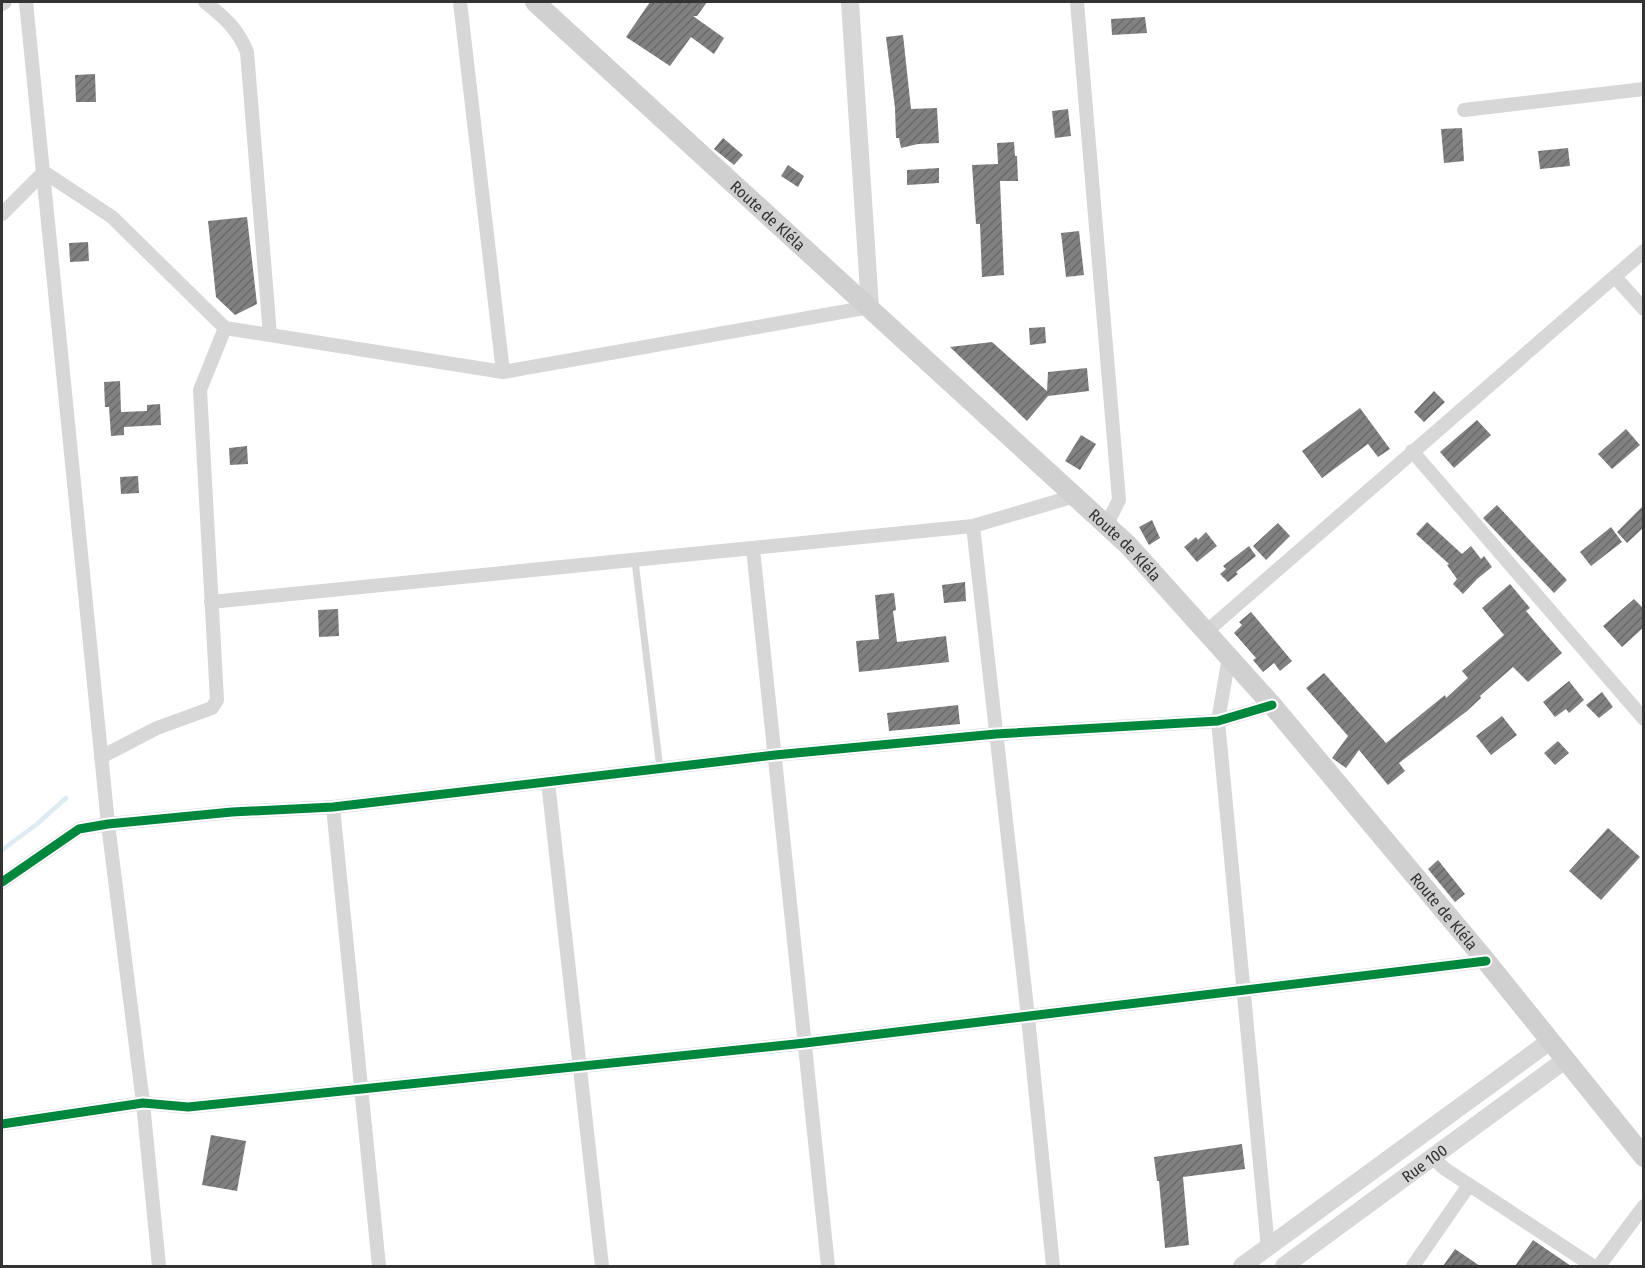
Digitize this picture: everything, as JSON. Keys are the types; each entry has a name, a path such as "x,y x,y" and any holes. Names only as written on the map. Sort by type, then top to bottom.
{"main road":[{"name":"Route de Kléla","path":"535,2 1107,524 1207,631 1272,705 1486,961 1644,1157"}],"street":[{"path":"26,2 108,824 143,1103 159,1266"},
{"path":"206,2 233,26 241,37 247,52 270,335"},
{"path":"460,2 503,372"},
{"path":"44,172 112,217 225,328 503,372 870,307 850,2"},
{"path":"1077,2 1119,500 1107,524"},
{"path":"1464,110 1644,89"},
{"path":"2,214 44,172"},
{"path":"1207,631 1644,251"},
{"path":"1615,277 1644,309"},
{"path":"101,757 157,728 212,708 217,700 200,390 225,328"},
{"path":"1412,451 1644,719"},
{"path":"211,602 973,526 1075,496"},
{"path":"973,526 1028,1017 1053,1266"},
{"path":"753,549 828,1266 821,1266"},
{"path":"1229,657 1218,721 1268,1248"},
{"path":"2,882 79,829 108,824 232,812 333,807 775,755 996,734 1218,721 1272,705"},
{"path":"548,782 602,1266"},
{"path":"333,807 363,1088 379,1266"},
{"path":"2,1124 143,1103 188,1107 805,1043 1486,961"},
{"path":"1242,1266 1550,1041"},
{"name":"Rue 100","path":"1284,1266 1566,1060"},
{"path":"1433,1158 1468,1185 1593,1266"},
{"path":"1413,1266 1468,1185"},
{"path":"1599,1266 1644,1206"}],"lane":[{"path":"636,561 660,769"}],"building":[{"path":"650,2 707,2 697,16 693,16 724,38 714,54 691,37 670,66 626,37"},
{"path":"1145,17 1147,33 1112,35 1111,19"},
{"path":"903,35 911,109 937,108 939,143 901,148 899,138 896,138 895,108 886,37"},
{"path":"95,74 96,102 76,102 75,75"},
{"path":"1068,109 1071,136 1055,138 1052,111"},
{"path":"1462,128 1464,161 1444,163 1441,129"},
{"path":"723,138 743,155 734,165 714,149"},
{"path":"1014,142 1018,181 1000,181 1004,275 982,277 980,224 976,224 972,165 998,164 997,143"},
{"path":"1568,148 1570,166 1540,169 1538,151"},
{"path":"788,165 804,176 798,187 781,176"},
{"path":"939,168 939,183 907,185 907,170"},
{"path":"247,217 257,304 235,315 216,297 208,221"},
{"path":"1079,231 1084,275 1066,277 1061,233"},
{"path":"88,242 89,261 70,262 69,243"},
{"path":"1045,327 1046,343 1030,345 1029,328"},
{"path":"992,342 1047,391 1048,372 1087,368 1089,391 1048,396 1027,421 950,347"},
{"path":"120,381 121,412 147,411 147,405 160,404 161,425 124,427 124,435 111,436 109,407 105,407 104,382"},
{"path":"1434,391 1445,402 1424,422 1414,412"},
{"path":"1360,408 1390,449 1378,457 1368,444 1322,478 1302,451"},
{"path":"1477,420 1491,435 1454,468 1440,452"},
{"path":"1626,429 1640,445 1612,469 1598,454"},
{"path":"1081,435 1096,444 1080,470 1065,461"},
{"path":"247,446 248,464 230,465 229,448"},
{"path":"138,476 139,493 121,494 120,477"},
{"path":"1497,505 1567,580 1554,593 1483,518"},
{"path":"1644,505 1644,527 1627,543 1617,532"},
{"path":"1152,520 1160,538 1149,545 1139,527"},
{"path":"1427,522 1462,554 1471,546 1481,559 1484,556 1492,567 1463,594 1453,584 1457,579 1447,565 1449,564 1416,534"},
{"path":"1278,523 1290,536 1266,560 1253,546"},
{"path":"1611,527 1622,542 1591,566 1580,552"},
{"path":"1206,532 1217,546 1197,562 1184,547 1196,537 1198,540"},
{"path":"1249,546 1256,556 1236,572 1238,574 1228,582 1220,574 1226,569 1223,566"},
{"path":"965,582 966,601 944,603 942,585"},
{"path":"1510,584 1530,608 1526,611 1562,653 1528,682 1513,667 1480,696 1481,698 1467,711 1399,763 1405,771 1388,785 1359,750 1346,768 1332,758 1348,736 1306,688 1324,673 1386,743 1445,695 1446,698 1468,678 1462,671 1504,635 1482,608"},
{"path":"894,593 896,610 893,611 897,642 946,636 949,662 859,672 856,641 879,639 875,595"},
{"path":"1634,599 1644,609 1644,627 1622,647 1603,626"},
{"path":"338,609 339,636 319,637 318,610"},
{"path":"1251,612 1292,661 1280,671 1274,663 1263,672 1253,660 1256,658 1234,633 1242,625 1239,622"},
{"path":"1569,681 1584,700 1569,713 1566,709 1555,717 1543,702"},
{"path":"1602,692 1613,707 1599,718 1586,705"},
{"path":"958,705 960,724 889,731 887,713"},
{"path":"1502,716 1517,735 1491,755 1476,736"},
{"path":"1558,741 1569,753 1555,765 1544,753"},
{"path":"1608,828 1640,857 1601,900 1569,871"},
{"path":"1438,860 1465,894 1455,902 1428,869"},
{"path":"211,1135 246,1141 237,1191 202,1185"},
{"path":"1242,1144 1245,1169 1183,1177 1189,1245 1165,1248 1159,1181 1157,1181 1154,1157"},
{"path":"1533,1240 1571,1266 1515,1266"},
{"path":"1455,1249 1480,1266 1443,1266"}],"waterway":[{"path":"2,850 37,824 66,798"}],"cycle path":[{"path":"2,882 79,829 108,824 232,812 333,807 775,755 996,734 1218,721 1272,705"},
{"path":"2,1124 143,1103 188,1107 805,1043 1486,961"}]}
